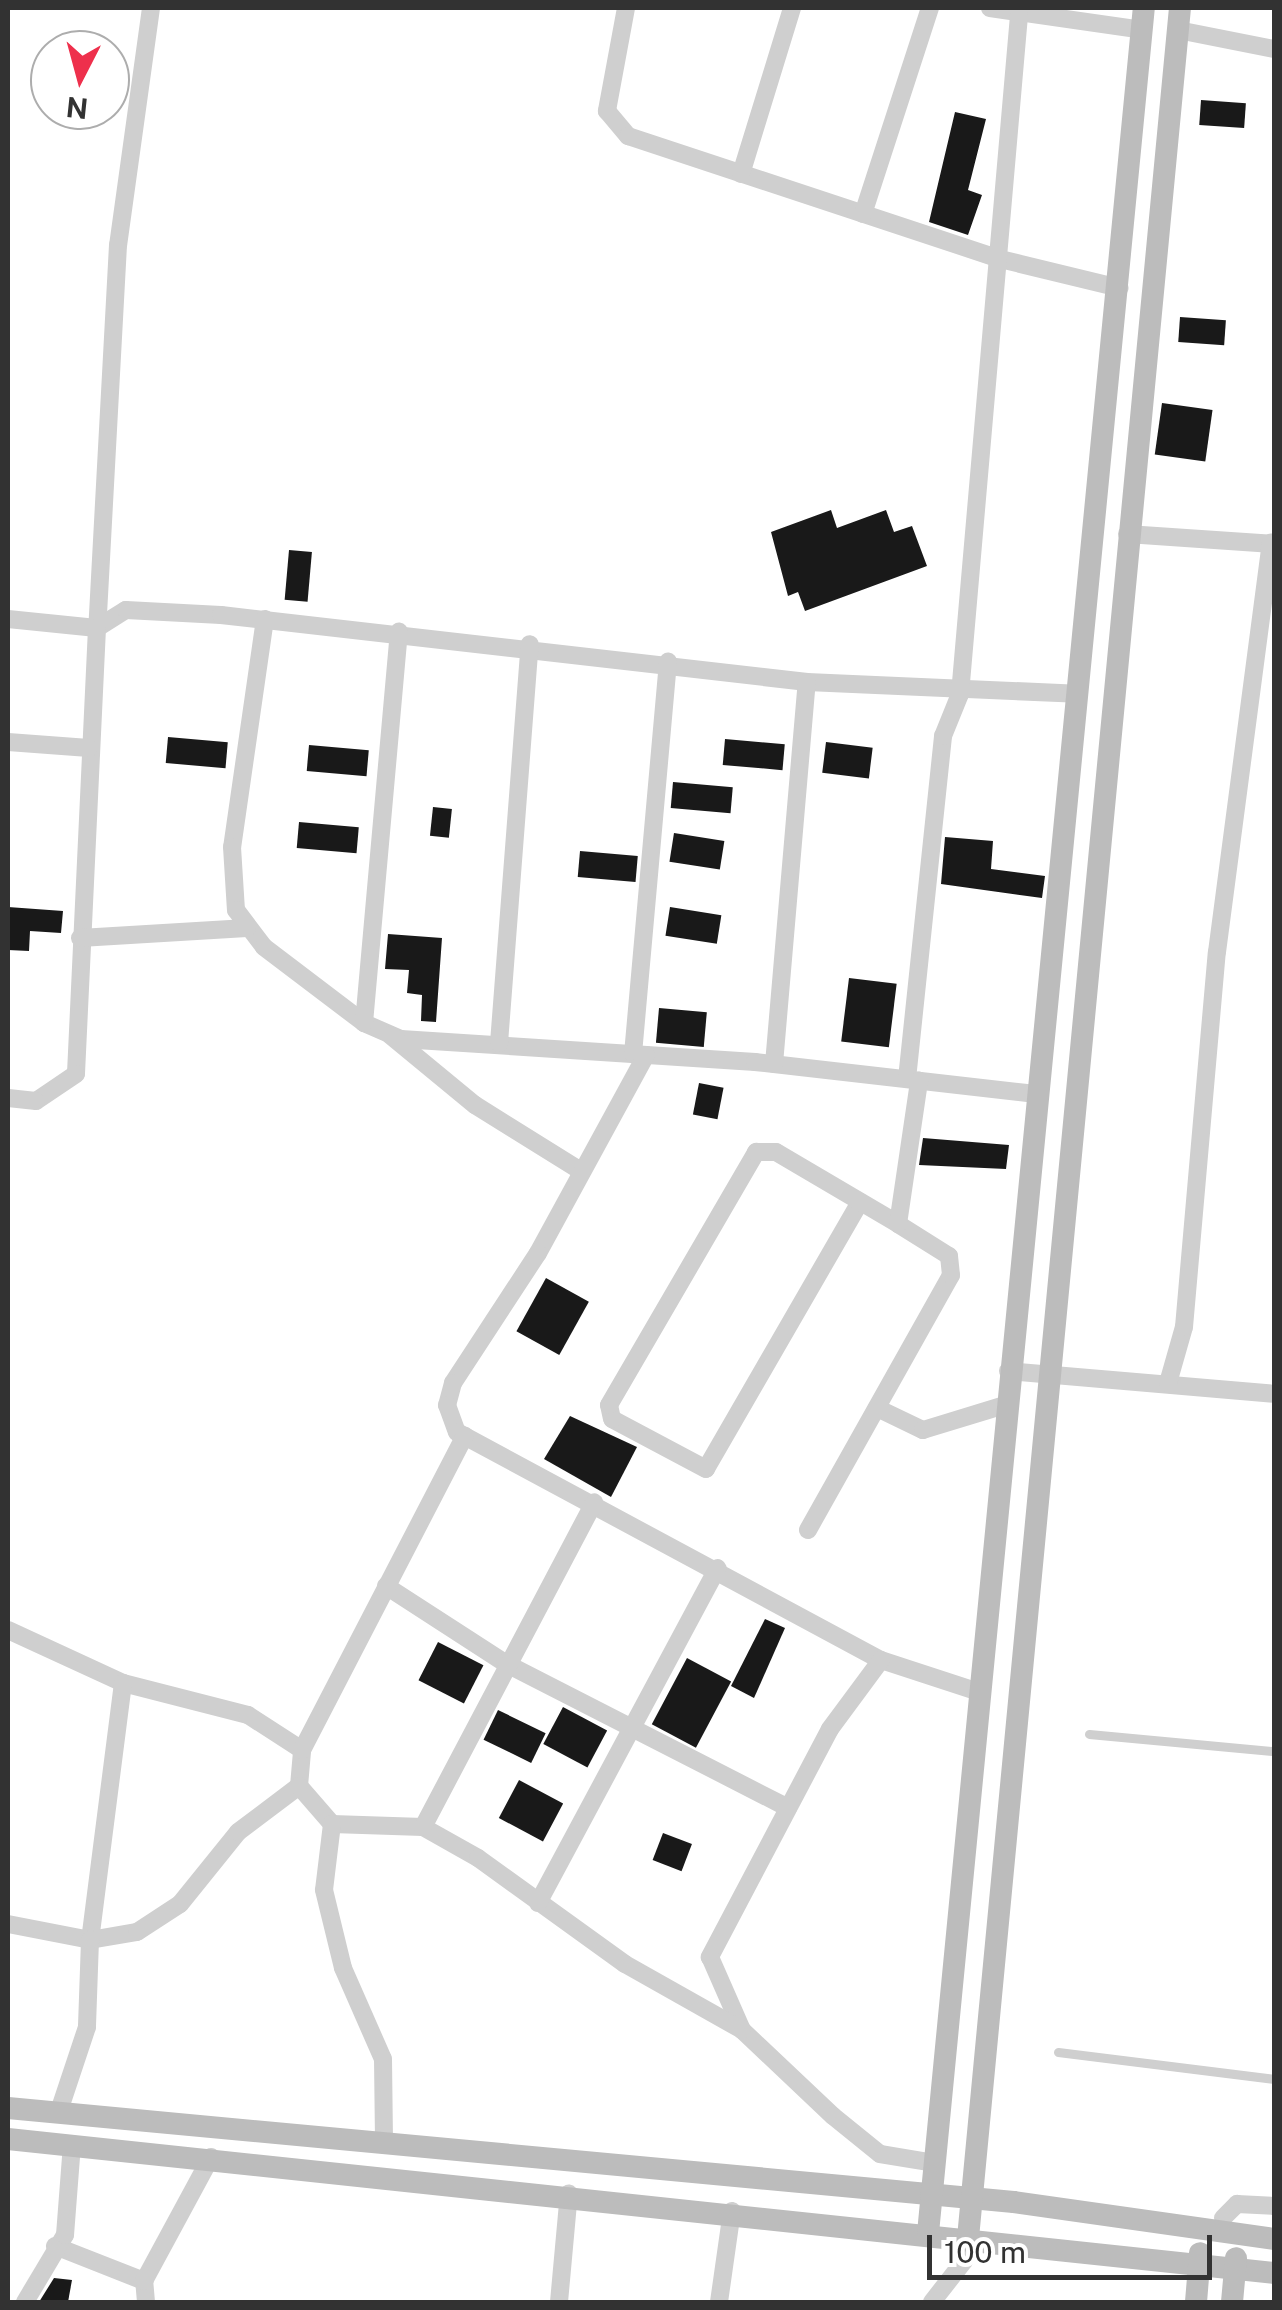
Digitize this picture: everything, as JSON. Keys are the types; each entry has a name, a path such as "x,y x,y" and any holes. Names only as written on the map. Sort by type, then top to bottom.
{"street":[{"path":"8,1098 36,1102 76,1074 118,245 151,8"},
{"path":"626,8 607,111 613,127 1000,259 1120,288"},
{"path":"742,174 792,8"},
{"path":"864,214 930,8"},
{"path":"928,2233 1008,1371 1120,288 1143,18 1019,16 990,8"},
{"path":"898,1224 943,736 960,694 1019,16"},
{"path":"932,2302 964,2261 968,2238 1046,1373 1179,19 1274,49"},
{"path":"1127,534 1273,544 1253,651 1184,1327 1168,1383"},
{"path":"8,619 97,628 126,610 265,618 530,644 807,682 960,694 1077,694"},
{"path":"265,618 232,846 231,888 247,928 364,1023 387,1032 774,1064 1038,1094"},
{"path":"364,1023 399,632"},
{"path":"498,1042 530,644"},
{"path":"1253,651 1274,652"},
{"path":"668,662 640,1054 580,1171 453,1383 448,1404 465,1436 718,1568 880,1660 979,1692"},
{"path":"774,1064 807,682"},
{"path":"8,742 90,748"},
{"path":"80,938 247,928"},
{"path":"387,1032 475,1105 580,1171"},
{"path":"808,1530 878,1408 953,1263 898,1224 776,1152 756,1152 609,1405 612,1419 706,1468 860,1202"},
{"path":"1008,1371 1274,1394"},
{"path":"878,1408 922,1430 1005,1405"},
{"path":"465,1436 302,1750 299,1786 332,1824 423,1828 742,2030 880,2154 935,2163"},
{"path":"423,1828 505,1662 594,1502"},
{"path":"538,1903 718,1568"},
{"path":"386,1586 505,1662 788,1808"},
{"path":"8,1630 124,1683 248,1715 302,1750"},
{"path":"742,2030 710,1957 788,1808 880,1660"},
{"path":"60,2110 87,2027 90,1940 124,1683"},
{"path":"8,1924 90,1940 136,1932 180,1904 238,1832 299,1786"},
{"path":"332,1824 324,1890 343,1968 383,2059 384,2137"},
{"path":"8,2108 384,2137 972,2198 1202,2229 1231,2226 1274,2239"},
{"path":"8,2139 569,2193 1274,2273"},
{"path":"25,2302 69,2215 72,2144"},
{"path":"146,2302 144,2282 211,2157"},
{"path":"559,2302 569,2193"},
{"path":"1232,2302 1235,2269 1231,2226 1236,2204 1274,2206"},
{"path":"719,2302 732,2211"},
{"path":"1196,2302 1202,2229"},
{"path":"55,2246 144,2282"}],"lane":[{"path":"1089,1734 1274,1752"},
{"path":"1058,2052 1274,2080"}],"building":[{"path":"1201,100 1246,103 1244,128 1199,125"},
{"path":"955,112 986,119 968,190 982,195 968,235 929,222"},
{"path":"1180,317 1226,320 1224,345 1178,342"},
{"path":"1162,403 1213,410 1205,462 1155,454"},
{"path":"831,510 837,528 886,510 894,532 912,526 927,566 805,611 798,592 788,596 771,532"},
{"path":"289,550 312,552 308,602 285,600"},
{"path":"168,737 228,742 226,768 166,763"},
{"path":"725,739 785,744 783,770 723,765"},
{"path":"826,742 873,748 869,778 822,773"},
{"path":"309,745 369,750 367,776 307,771"},
{"path":"673,782 733,787 731,813 671,808"},
{"path":"433,807 452,809 449,838 430,836"},
{"path":"299,822 359,827 357,853 297,848"},
{"path":"674,833 724,841 720,870 669,862"},
{"path":"945,837 993,841 991,869 1045,876 1042,898 941,884"},
{"path":"580,851 638,856 636,882 578,877"},
{"path":"8,907 63,911 61,933 30,931 29,951 8,950"},
{"path":"670,907 721,915 717,944 665,936"},
{"path":"388,934 442,938 436,1022 421,1021 422,995 407,993 409,970 385,969"},
{"path":"849,978 897,984 889,1047 841,1042"},
{"path":"659,1008 707,1012 704,1047 656,1043"},
{"path":"699,1083 724,1088 717,1119 693,1114"},
{"path":"923,1138 1009,1145 1006,1169 919,1165"},
{"path":"546,1278 589,1302 559,1355 516,1331"},
{"path":"570,1416 637,1447 611,1497 544,1459"},
{"path":"765,1619 785,1628 754,1698 731,1686"},
{"path":"438,1642 483,1665 464,1703 418,1680"},
{"path":"687,1658 731,1681 696,1748 652,1724"},
{"path":"563,1707 607,1730 587,1768 543,1744"},
{"path":"498,1710 546,1733 531,1763 484,1740"},
{"path":"519,1780 563,1803 543,1841 499,1818"},
{"path":"663,1833 692,1844 682,1871 653,1860"},
{"path":"54,2278 72,2280 68,2302 39,2302"}]}
